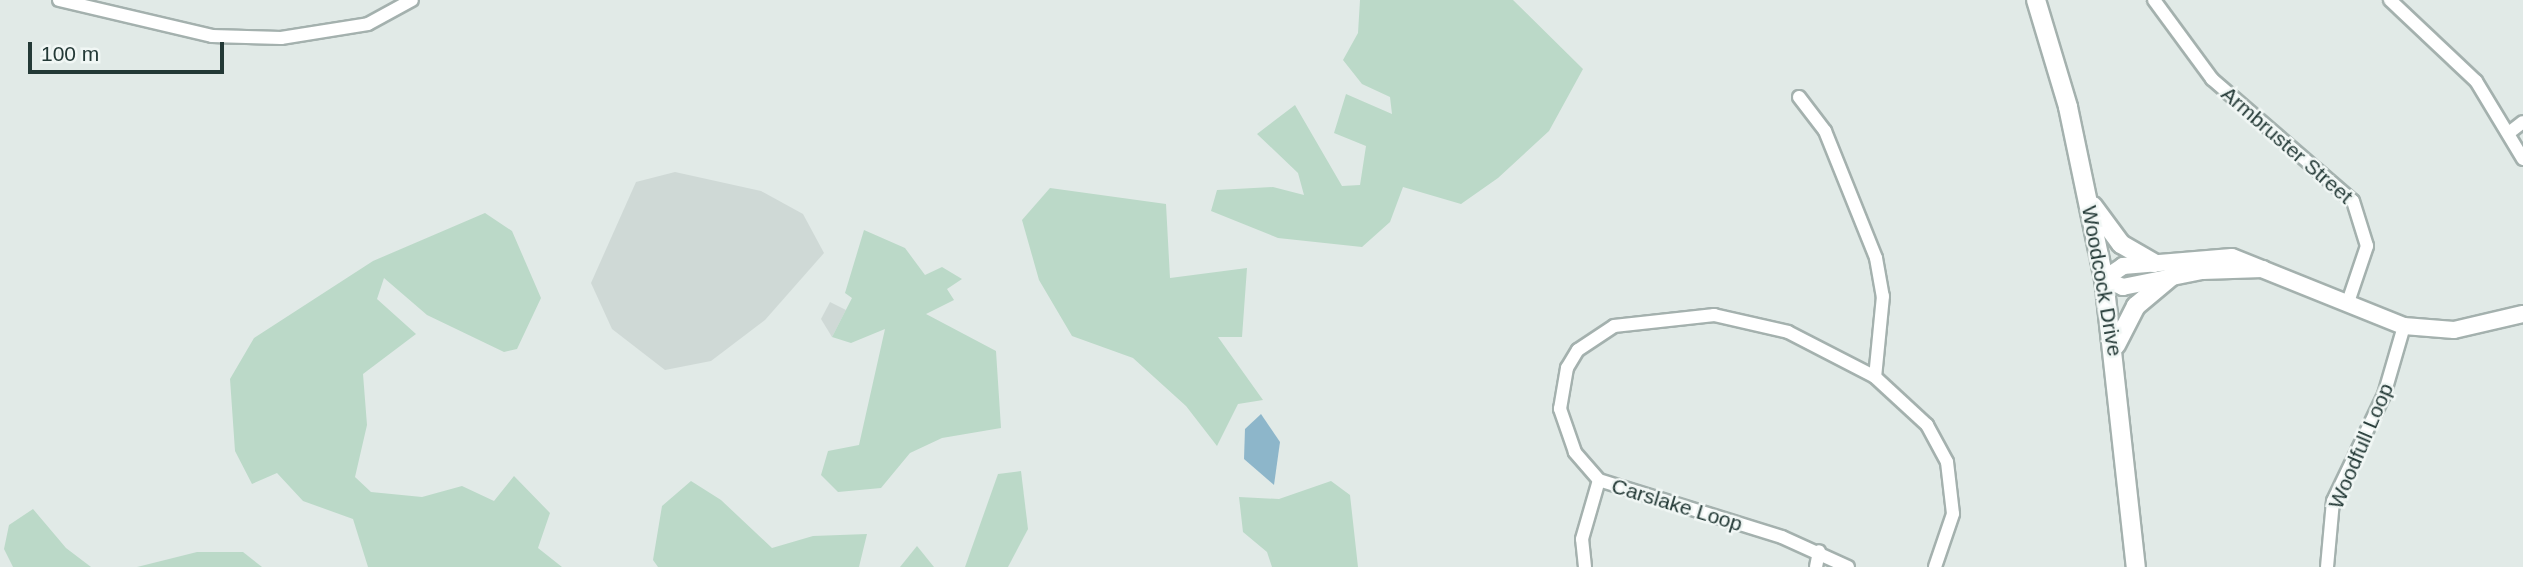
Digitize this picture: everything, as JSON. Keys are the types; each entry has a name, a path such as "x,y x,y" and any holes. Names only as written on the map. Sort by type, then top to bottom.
{"main road":[{"name":"Woodcock Drive","path":"2036,0 2088,197 2104,279 2115,349 2136,567"},
{"path":"2088,197 2121,244 2154,263"},
{"path":"2115,349 2136,306 2172,276"}],"street":[{"path":"59,0 212,36 270,38 368,24 412,0"},
{"name":"Armbruster Street","path":"2154,0 2212,79 2353,201 2367,246 2347,305"},
{"path":"2390,0 2462,65 2510,132 2523,159"},
{"path":"1798,97 1825,131 1876,258 1883,296 1875,377"},
{"path":"2510,132 2523,122"},
{"path":"2104,279 2123,266 2232,257 2404,326 2454,330 2523,314"},
{"path":"2104,279 2123,287 2172,276 2263,269"},
{"name":"Carslake Loop","path":"1848,567 1819,551 1599,480 1565,431 1561,388 1578,350 1614,326 1677,315 1751,321 1806,338 1875,377 1914,410 1947,462 1954,514 1935,567"},
{"name":"Woodfull Loop","path":"2328,567 2333,501 2384,395 2404,326"},
{"path":"1585,567 1582,539 1599,480"},
{"path":"1816,567 1819,551"}],"shaded area":[{"path":"675,172 761,191 803,214 824,253 765,320 711,361 665,370 612,329 591,283 636,182"},
{"path":"830,302 846,310 832,337 821,319"}],"green space":[{"path":"1360,0 1513,0 1583,69 1549,131 1498,178 1461,204 1403,187 1390,222 1362,247 1278,238 1211,211 1217,190 1273,187 1304,195 1298,173 1257,134 1295,105 1342,186 1360,185 1366,146 1334,133 1346,94 1392,114 1390,97 1362,84 1343,60 1358,33"},
{"path":"1050,188 1166,204 1170,278 1247,268 1242,337 1218,337 1263,400 1238,404 1217,446 1186,406 1133,358 1072,336 1039,280 1022,220"},
{"path":"485,213 512,231 541,298 517,349 504,352 427,315 384,278 377,299 416,334 363,374 367,425 355,477 371,492 422,497 462,486 494,501 514,476 550,513 538,548 562,567 368,567 353,519 303,501 277,473 252,484 235,451 230,379 254,338 373,261"},
{"path":"864,230 905,248 925,275 942,267 962,279 947,289 954,300 926,314 996,351 1001,428 942,438 910,453 881,488 838,492 821,475 828,451 859,445 885,329 851,343 832,337 852,298 845,293"},
{"path":"1021,471 1028,529 1008,567 965,567 998,474"},
{"path":"691,481 721,500 772,548 813,536 867,534 859,567 658,567 653,560 662,506"},
{"path":"1331,481 1350,495 1358,567 1272,567 1267,552 1243,532 1239,497 1279,499"},
{"path":"33,509 66,548 91,567 13,567 4,549 9,525"},
{"path":"917,546 934,567 900,567"},
{"path":"197,552 243,552 262,567 137,567"}],"water":[{"path":"1261,414 1280,442 1274,485 1244,459 1245,429"}]}
